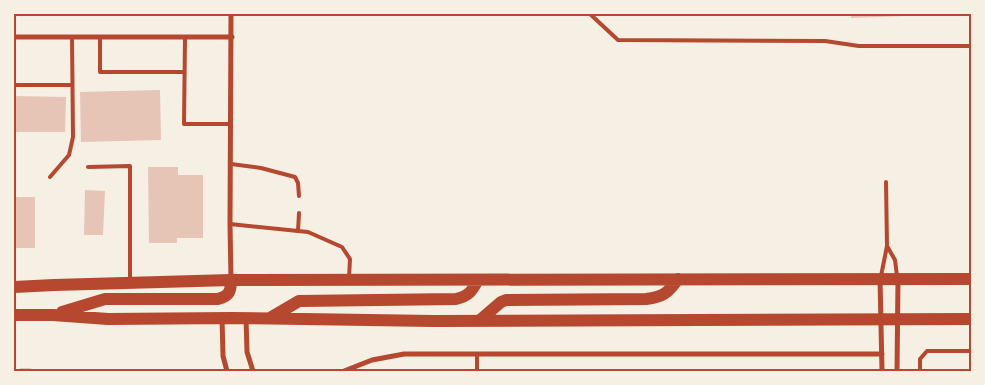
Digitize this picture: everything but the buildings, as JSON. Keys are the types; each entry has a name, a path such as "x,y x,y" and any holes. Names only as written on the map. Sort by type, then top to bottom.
{"main road":[{"path":"14,287 231,280 971,279"},
{"path":"53,315 105,299 224,298 229,294 231,280"},
{"path":"270,318 299,301 456,299 464,297 472,291 478,280"},
{"path":"479,321 506,300 656,298 664,295 678,280"},
{"path":"14,315 53,315 108,319 270,318 479,321 971,319"}],"street":[{"path":"231,14 231,280"},
{"path":"14,37 232,37"},
{"path":"897,371 898,279"},
{"path":"880,280 882,371"},
{"path":"222,318 223,356 227,371"},
{"path":"246,318 247,352 253,371"},
{"path":"344,371 372,360 404,354 882,354"}],"lane":[{"path":"590,14 618,40 818,41 859,46 971,46"},
{"path":"50,177 69,155 73,137 72,37"},
{"path":"100,37 100,72 184,72"},
{"path":"184,37 184,124 231,124"},
{"path":"14,85 72,85"},
{"path":"230,164 261,168 295,177 298,183 299,196"},
{"path":"88,167 130,166 130,283"},
{"path":"880,280 887,246 886,182"},
{"path":"298,231 299,214"},
{"path":"230,224 308,232 342,247 350,259 349,280"},
{"path":"887,246 895,260 898,279"},
{"path":"920,371 920,358 927,351 971,351"},
{"path":"477,354 477,371"}]}
